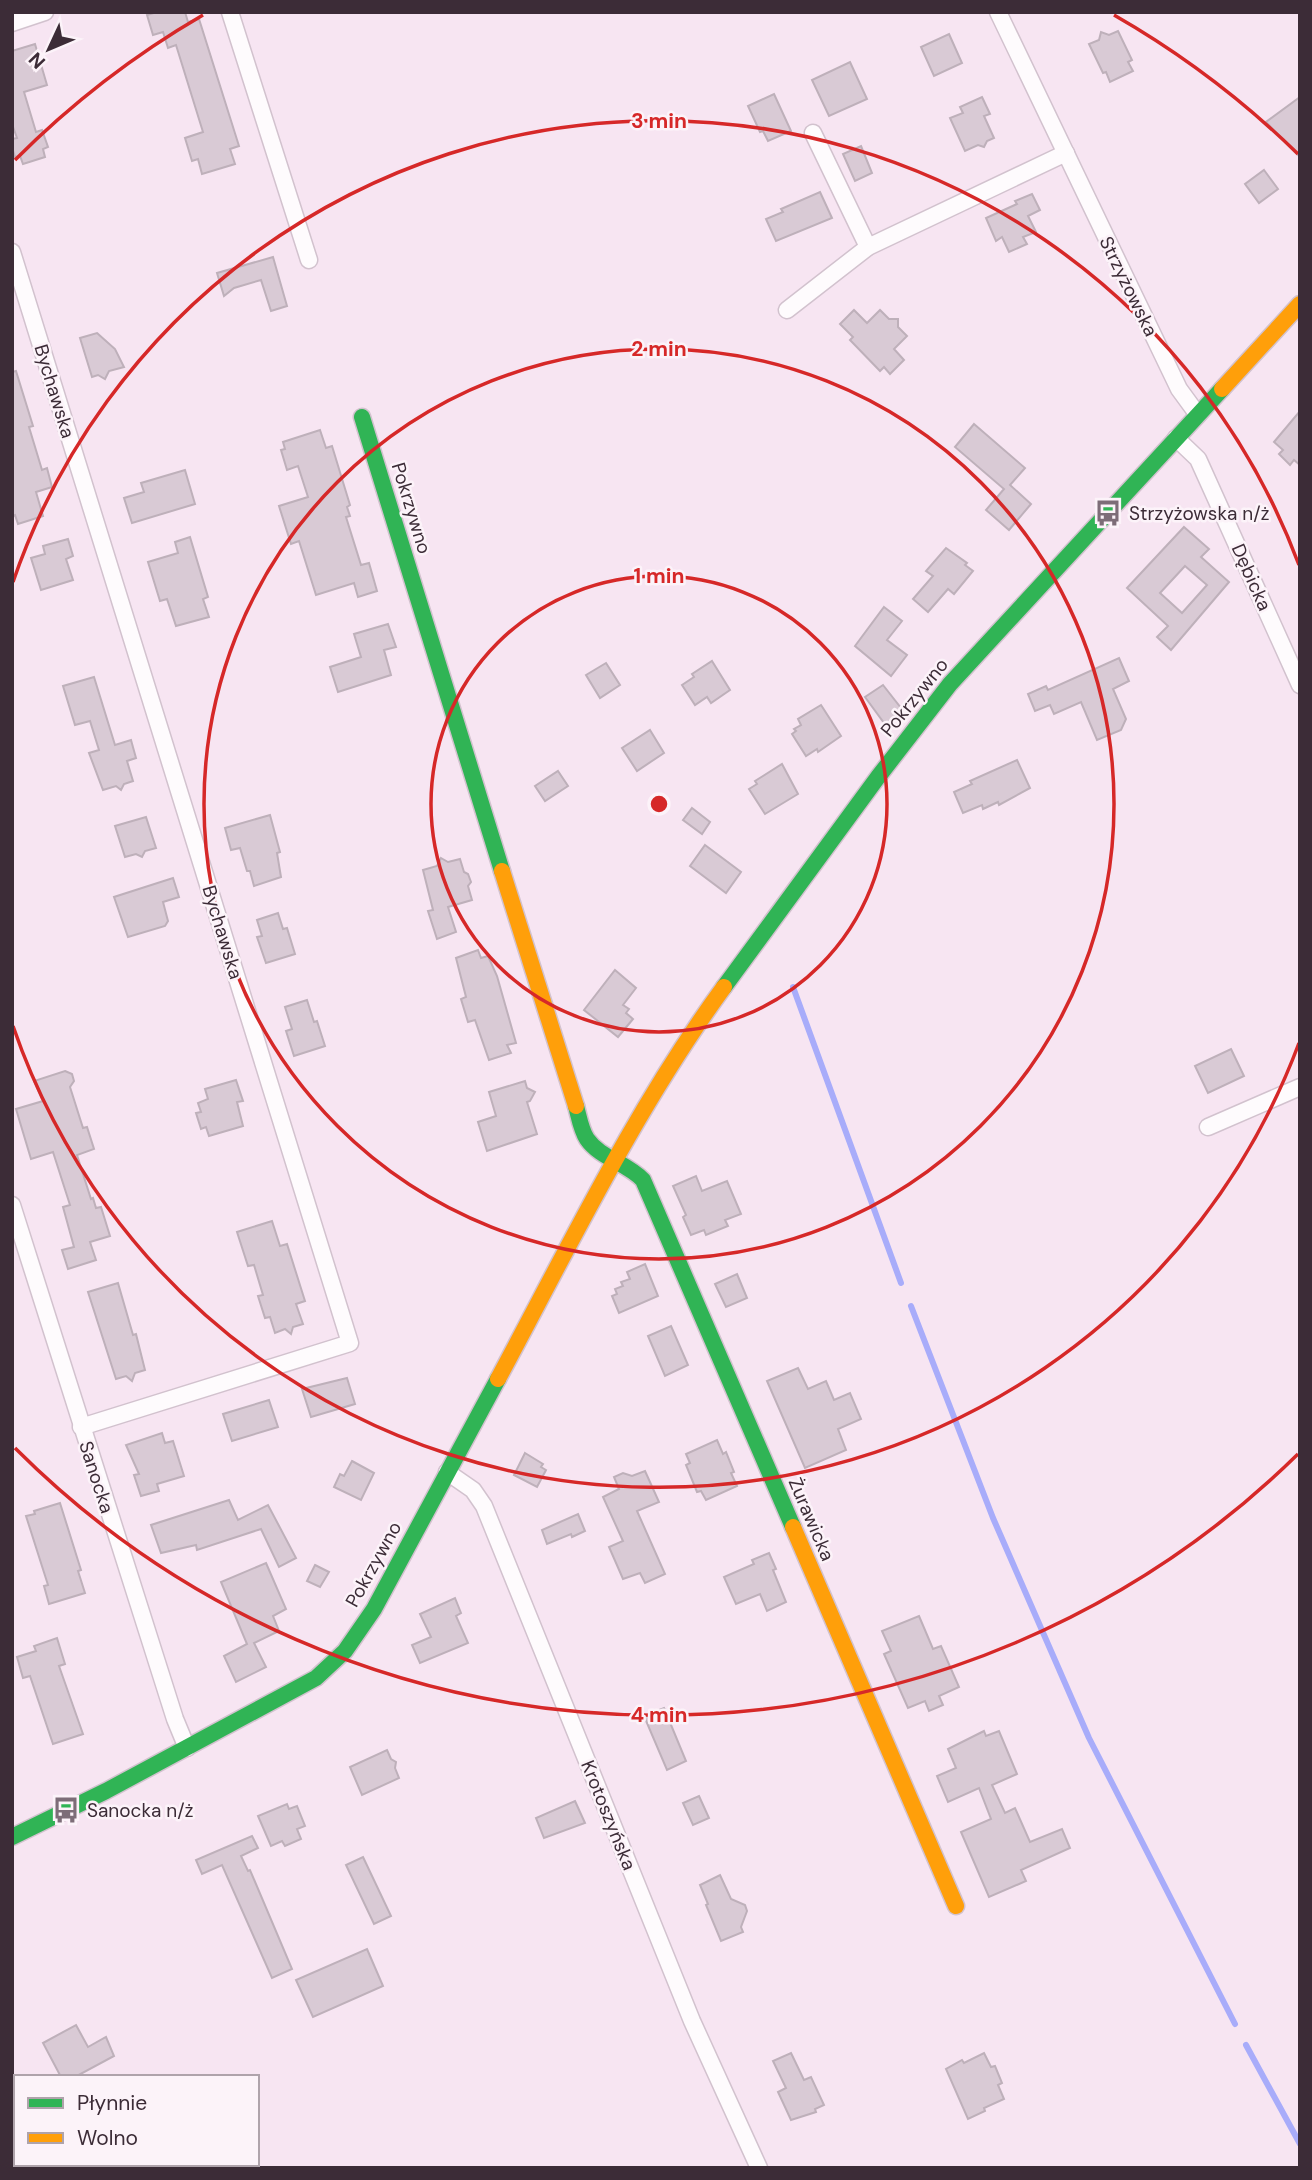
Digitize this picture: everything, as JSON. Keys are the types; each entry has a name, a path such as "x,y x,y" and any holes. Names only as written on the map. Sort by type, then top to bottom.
{"street":[{"path":"12,23 45,12"},
{"path":"230,12 309,260"},
{"name":"Strzyżowska","path":"998,12 1178,389 1198,415"},
{"path":"813,133 868,247"},
{"path":"787,310 868,247 1066,153"},
{"name":"Bychawska","path":"12,252 350,1343 81,1427"},
{"name":"Pokrzywno","path":"12,1837 106,1791 302,1687 333,1663 374,1609 616,1159 657,1089 720,993 926,713 975,656 1300,304"},
{"name":"Pokrzywno","path":"362,417 585,1137 616,1159"},
{"name":"Dębicka","path":"1176,438 1198,459 1300,685"},
{"path":"1209,1126 1300,1087"},
{"name":"Żurawicka","path":"616,1159 643,1180 956,1906"},
{"name":"Sanocka","path":"12,1205 175,1719 187,1748"},
{"name":"Krotoszyńska","path":"447,1472 473,1490 484,1506 692,2021 759,2168"}],"building":[{"path":"157,12 185,12 188,22 199,19 239,146 230,149 235,164 202,174 198,159 192,161 185,138 203,132 176,45 168,48 163,32 153,35 147,15"},
{"path":"1118,31 1132,60 1128,62 1133,71 1110,82 1089,44 1099,40 1101,32 1109,35"},
{"path":"949,34 962,63 934,76 921,47"},
{"path":"35,44 47,85 24,92 36,132 42,130 48,147 43,149 45,157 23,164 20,156 15,157 12,147 12,139 17,138 12,124 12,51"},
{"path":"850,62 867,99 829,116 812,80"},
{"path":"774,94 791,131 768,141 763,131 760,132 748,106"},
{"path":"982,97 990,114 984,116 994,138 987,141 984,147 978,145 965,151 950,118 963,113 960,107"},
{"path":"1300,97 1300,157 1266,122"},
{"path":"861,146 872,173 855,181 843,154"},
{"path":"1264,170 1278,189 1259,203 1245,184"},
{"path":"820,192 832,218 776,241 766,219 783,212 781,209"},
{"path":"1032,194 1040,210 1028,216 1036,232 1023,237 1027,244 1009,252 1002,237 996,241 986,218"},
{"path":"273,257 287,306 271,311 261,280 234,288 224,296 217,273"},
{"path":"854,310 867,323 880,310 889,319 898,319 898,327 907,336 894,349 904,360 890,374 884,367 880,371 850,340 853,337 840,324"},
{"path":"97,333 115,349 124,367 109,371 105,379 98,375 92,377 80,338"},
{"path":"16,371 33,426 29,427 42,470 47,468 52,487 36,492 43,516 18,524 15,515 12,516 12,372"},
{"path":"1300,411 1300,465 1294,460 1290,465 1279,454 1283,450 1274,442"},
{"path":"974,424 1025,468 1010,485 1031,504 1009,530 986,510 1004,489 955,447"},
{"path":"320,430 326,448 332,446 350,505 347,507 350,516 346,517 361,565 369,563 377,591 358,597 354,583 316,595 299,541 291,544 279,506 308,497 298,466 287,470 281,450 285,449 283,442"},
{"path":"185,470 195,504 132,523 124,498 144,492 141,483"},
{"path":"1184,527 1209,549 1201,557 1229,582 1171,650 1157,637 1168,626 1127,588","holes":["1185,566 1207,585 1182,613 1160,593"]},
{"path":"190,537 208,597 203,599 209,617 176,626 167,599 160,601 148,562 178,553 175,542"},
{"path":"68,539 73,556 66,559 73,580 41,590 31,558 45,554 43,546"},
{"path":"946,548 967,563 965,565 973,571 954,594 948,589 928,612 913,599 933,576 926,571"},
{"path":"884,607 902,621 887,640 907,655 891,676 855,646"},
{"path":"388,624 396,647 384,650 391,675 338,692 330,667 361,657 354,634"},
{"path":"1119,658 1129,681 1113,689 1126,719 1121,730 1097,740 1081,702 1054,714 1050,705 1035,711 1028,694 1046,686 1048,690"},
{"path":"712,661 730,690 711,703 707,697 695,705 682,685 694,677 692,674"},
{"path":"606,663 620,685 600,698 586,675"},
{"path":"94,677 115,745 131,740 136,758 127,761 133,781 124,784 121,790 116,786 103,790 89,753 99,750 90,721 75,725 63,686"},
{"path":"883,685 901,708 887,727 865,697"},
{"path":"821,705 841,736 818,752 817,749 806,756 792,734 796,731 794,729 801,725 798,719"},
{"path":"650,730 664,753 637,771 622,748"},
{"path":"1017,760 1030,788 999,805 998,802 983,809 982,805 963,813 954,792 972,784 970,781"},
{"path":"782,764 798,794 765,814 749,789 757,784 755,781"},
{"path":"558,771 568,786 545,801 535,786"},
{"path":"692,808 710,822 702,834 683,820"},
{"path":"270,815 280,852 277,853 281,877 254,886 240,848 231,850 225,828"},
{"path":"146,817 156,848 145,851 142,857 136,854 125,857 115,826"},
{"path":"705,845 741,872 726,893 690,866"},
{"path":"441,858 448,862 460,859 471,882 468,886 472,900 448,907 456,932 437,939 428,911 433,910 423,870 437,866"},
{"path":"173,878 179,897 163,902 168,921 165,926 128,937 114,897"},
{"path":"278,913 283,929 287,928 295,954 266,963 257,937 262,936 257,920"},
{"path":"478,950 481,958 488,956 497,976 516,1043 507,1045 511,1053 489,1060 475,1020 468,1022 461,999 466,997 456,958"},
{"path":"615,970 636,988 623,1005 629,1009 626,1013 633,1019 618,1037 584,1010"},
{"path":"307,1000 325,1046 294,1056 286,1031 292,1029 285,1007"},
{"path":"1231,1049 1244,1076 1208,1093 1195,1066"},
{"path":"65,1071 72,1074 74,1081 70,1087 83,1128 87,1127 94,1149 77,1155 91,1199 93,1198 96,1208 101,1207 110,1236 90,1242 96,1260 68,1269 62,1250 74,1247 63,1207 70,1205 53,1152 31,1159 16,1109 43,1101 34,1081"},
{"path":"236,1080 243,1101 237,1102 243,1126 209,1136 206,1127 201,1129 196,1113 201,1112 198,1103 208,1099 205,1089"},
{"path":"525,1081 527,1088 535,1092 527,1102 537,1134 487,1151 478,1122 496,1116 489,1092"},
{"path":"696,1176 702,1191 727,1181 741,1214 725,1220 728,1226 706,1235 704,1230 691,1235 683,1217 686,1215 673,1186"},
{"path":"272,1221 280,1246 287,1244 305,1301 296,1304 303,1324 293,1327 291,1334 285,1329 275,1333 270,1317 265,1318 258,1296 263,1295 254,1265 248,1266 237,1232"},
{"path":"645,1264 658,1296 619,1313 612,1296 617,1294 615,1289 623,1286 621,1282 630,1279 627,1272"},
{"path":"737,1274 747,1298 726,1307 715,1284"},
{"path":"118,1283 145,1370 135,1373 132,1381 126,1376 116,1379 88,1292"},
{"path":"671,1326 688,1365 665,1376 648,1336"},
{"path":"798,1368 808,1389 826,1381 834,1400 850,1393 861,1419 838,1429 846,1450 805,1468 767,1381"},
{"path":"347,1378 355,1404 311,1417 302,1389"},
{"path":"269,1400 278,1427 232,1441 223,1414"},
{"path":"162,1433 165,1443 173,1441 184,1476 157,1484 159,1491 141,1496 134,1475 139,1474 126,1445"},
{"path":"717,1440 723,1454 726,1452 737,1486 706,1500 701,1491 697,1492 686,1465 690,1463 686,1454"},
{"path":"525,1453 543,1464 541,1467 546,1470 537,1487 514,1475"},
{"path":"352,1461 374,1473 361,1500 334,1487 340,1474 344,1476"},
{"path":"645,1471 659,1502 637,1511 665,1574 645,1583 640,1573 623,1579 609,1547 623,1541 603,1497 619,1489 614,1477 623,1473 632,1476"},
{"path":"229,1500 238,1520 268,1505 296,1558 279,1567 261,1529 197,1550 196,1545 161,1553 151,1525"},
{"path":"60,1503 81,1570 78,1571 85,1593 49,1604 44,1586 48,1585 26,1516"},
{"path":"578,1514 585,1531 547,1544 542,1530"},
{"path":"769,1553 786,1602 767,1611 760,1594 736,1604 724,1577 754,1564 752,1560"},
{"path":"266,1563 286,1609 273,1616 279,1631 254,1643 266,1667 236,1682 224,1656 247,1644 221,1582"},
{"path":"315,1565 329,1572 320,1587 307,1581"},
{"path":"455,1598 461,1613 456,1616 468,1643 420,1663 412,1645 431,1637 420,1614"},
{"path":"919,1616 933,1649 941,1646 959,1687 939,1696 943,1705 929,1711 925,1701 908,1708 884,1654 891,1651 882,1631"},
{"path":"57,1638 65,1664 59,1666 83,1734 53,1744 30,1676 23,1678 17,1657 36,1651 34,1646"},
{"path":"664,1708 686,1761 667,1770 644,1716"},
{"path":"984,1731 986,1736 999,1731 1017,1774 992,1785 1005,1813 1015,1808 1030,1842 1062,1829 1070,1848 1021,1870 1026,1881 989,1897 961,1832 991,1819 979,1788 948,1802 937,1776 956,1768 948,1749"},
{"path":"387,1750 391,1759 396,1762 399,1778 362,1795 350,1767"},
{"path":"699,1796 709,1818 693,1825 683,1803"},
{"path":"575,1801 585,1823 544,1838 536,1818"},
{"path":"287,1804 289,1809 297,1806 305,1826 297,1829 301,1839 285,1846 282,1841 271,1846 258,1816"},
{"path":"252,1836 258,1848 241,1856 248,1871 250,1870 292,1969 272,1978 222,1865 202,1874 196,1860"},
{"path":"363,1857 391,1916 374,1924 346,1865"},
{"path":"720,1875 731,1899 745,1905 747,1911 741,1927 743,1932 721,1941 700,1885"},
{"path":"367,1949 383,1986 313,2017 296,1980"},
{"path":"76,2025 88,2047 106,2037 114,2056 79,2075 60,2075 43,2043"},
{"path":"791,2053 804,2080 811,2077 824,2105 815,2109 816,2112 791,2120 778,2092 786,2088 773,2061"},
{"path":"984,2053 991,2067 995,2066 1002,2083 998,2085 1004,2099 968,2119 946,2069"}],"waterway":[{"path":"793,987 901,1283"},
{"path":"911,1306 993,1518 1089,1738 1235,2024"},
{"path":"1246,2045 1300,2144"}],"traffic: fast":[{"path":"724,987 878,777 950,684 1222,389"},
{"path":"362,417 502,871"},
{"path":"576,1106 583,1132 592,1146 643,1180 793,1527"},
{"path":"12,1837 106,1791 316,1678 345,1651 374,1609 498,1379"}],"traffic: slow":[{"path":"1222,389 1300,304"},
{"path":"502,871 576,1106"},
{"path":"498,1379 632,1130 661,1081 724,987"},
{"path":"793,1527 956,1906"}],"place":[{"name":"Strzyżowska n/ż","path":"1108,513"},
{"name":"Sanocka n/ż","path":"66,1810"}]}
